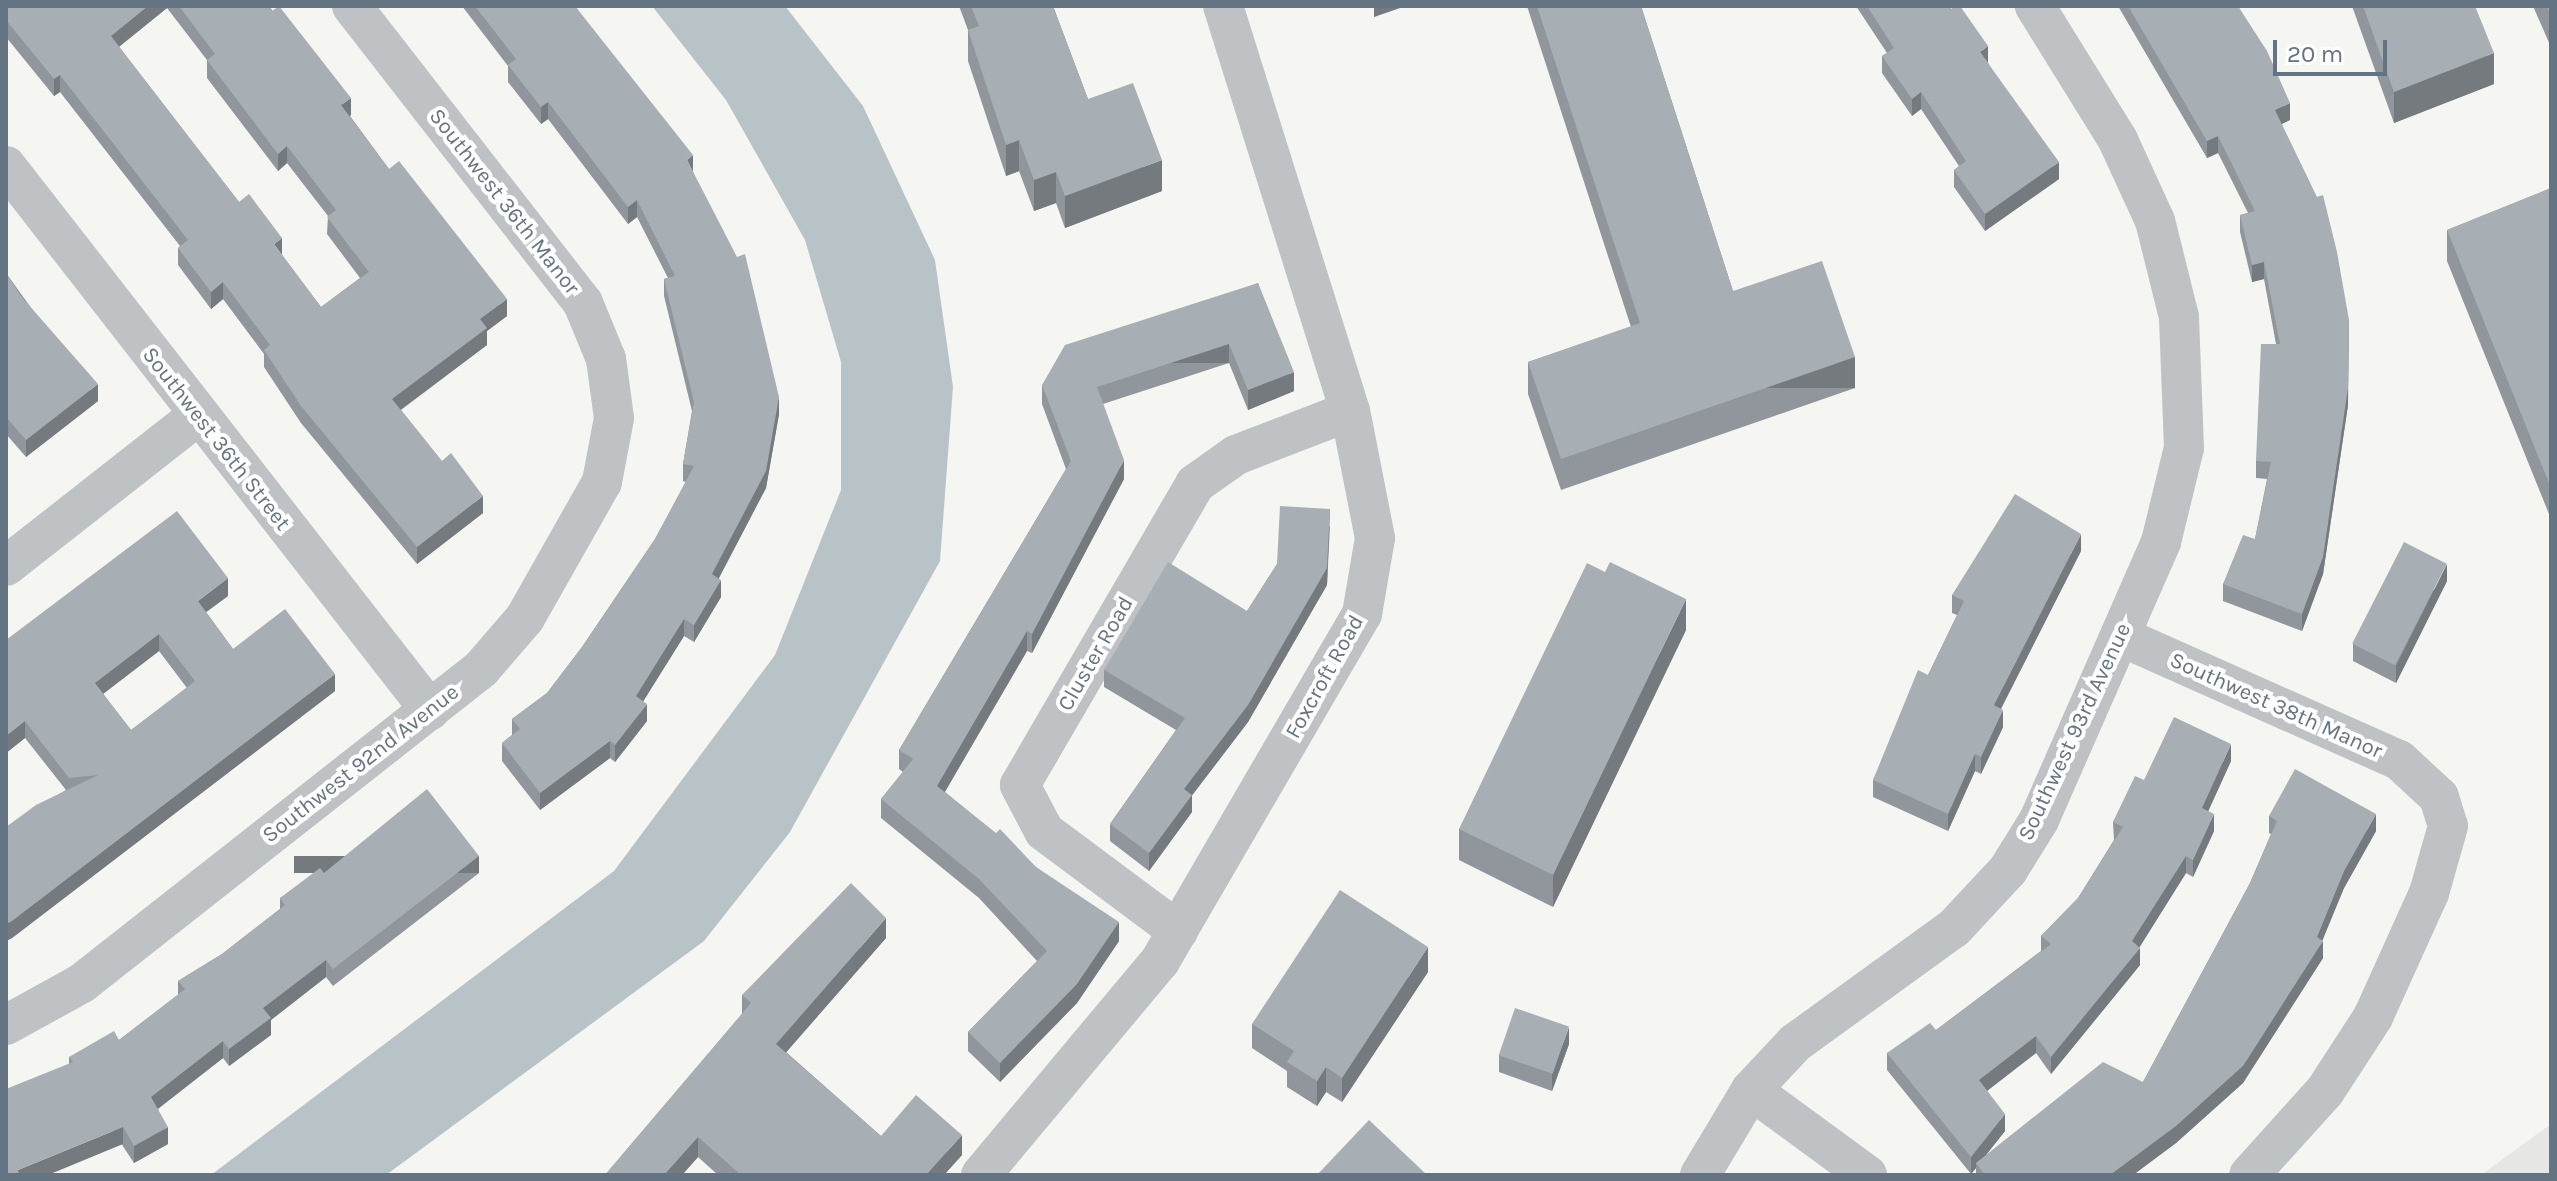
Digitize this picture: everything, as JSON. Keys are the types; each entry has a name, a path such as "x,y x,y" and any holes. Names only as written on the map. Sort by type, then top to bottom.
{"street":[{"name":"Southwest 36th Manor","path":"352,6 583,303 606,359 614,418"},
{"name":"Foxcroft Road","path":"981,1175 1178,931 1362,614 1375,538 1350,411 1223,6"},
{"name":"Southwest 93rd Avenue","path":"1700,1175 1751,1090 1795,1043 1954,928 2008,870 2039,820 2161,542 2184,448 2179,317 2155,221 2118,140 2035,6"},
{"name":"Southwest 36th Street","path":"6,166 197,416 430,710"},
{"name":"Cluster Road","path":"1178,931 1044,831 1020,785 1195,484 1236,455 1350,411"},
{"path":"6,566 197,416"},
{"name":"Southwest 92nd Avenue","path":"6,1025 82,983 481,669 525,618 602,482 614,418"},
{"name":"Southwest 38th Manor","path":"2120,636 2399,760 2427,784 2448,826 2429,893 2379,1003 2325,1091 2249,1175"},
{"path":"1751,1090 1867,1175"}],"shaded area":[{"path":"652,6 785,6 863,106 935,260 953,387 940,561 790,832 704,941 386,1175 211,1175 614,871 775,655 841,490 841,362 805,240 726,100"},
{"path":"2551,1124 2551,1175 2481,1175"}],"building":[{"path":"6,6 148,6 111,36 239,202 249,194 282,238 274,244 321,307 369,272 327,217 336,210 287,146 278,154 207,60 215,54 179,6 269,6 272,11 279,6 351,98 341,105 389,169 399,161 507,299 480,319 487,328 392,399 442,461 451,453 483,496 417,547 301,406 264,350 270,345 223,282 211,292 178,248 188,240 60,75 54,79 6,20"},
{"path":"475,6 575,6 693,155 687,160 737,257 745,254 779,397 766,471 712,574 721,580 694,625 684,619 636,696 647,704 615,745 610,741 540,793 502,743 520,729 512,719 547,693 582,647 655,539 694,466 683,464 694,402 664,279 675,276 637,200 628,207 548,102 541,107 508,65 516,59"},
{"path":"971,6 1053,6 1088,99 1133,83 1162,160 1065,196 1056,172 1034,180 1019,140 1006,145 968,30 979,26"},
{"path":"1537,6 1641,6 1733,291 1822,261 1855,357 1561,459 1528,362 1640,323"},
{"path":"1867,6 1949,6 1951,9 1960,6 1988,46 1980,52 2059,162 1985,214 1954,170 1966,161 1921,92 1912,99 1882,56 1894,48"},
{"path":"2128,6 2238,6 2267,51 2290,103 2275,110 2317,197 2323,195 2349,320 2348,388 2323,557 2302,614 2223,584 2243,535 2255,539 2271,462 2256,461 2261,344 2280,344 2264,262 2252,265 2240,215 2255,211 2218,136 2207,141"},
{"path":"2363,6 2475,6 2494,53 2394,92"},
{"path":"2551,188 2551,488 2447,230"},
{"path":"6,273 20,295 98,384 26,440 6,417"},
{"path":"1258,283 1294,372 1248,390 1229,344 1097,387 1124,460 1032,634 1027,631 937,786 996,833 1000,829 1036,867 1119,922 1077,984 1000,1063 968,1032 1047,951 979,879 881,799 913,759 899,750 1071,461 1042,385 1065,345"},
{"path":"2015,494 2081,534 1994,705 2003,710 1981,757 1975,754 1948,814 1873,780 1918,670 1928,675 1964,601 1952,595"},
{"path":"1280,506 1330,509 1327,568 1248,705 1184,789 1192,795 1149,853 1110,824 1185,718 1104,670 1168,562 1247,611 1277,564"},
{"path":"177,511 228,578 198,601 233,649 285,609 335,674 6,924 6,827 36,805 98,775 69,778 25,721 6,736 6,640","holes":["159,634 195,681 131,730 95,683"]},
{"path":"2404,542 2447,564 2395,665 2352,644"},
{"path":"1610,562 1686,599 1553,875 1459,829 1587,563 1605,572"},
{"path":"2174,717 2231,744 2202,808 2214,814 2193,860 2186,856 2132,941 2140,948 2051,1057 2036,1036 1979,1080 2005,1114 1971,1157 1887,1053 1930,1023 1936,1030 2051,944 2041,936 2078,898 2123,827 2113,822 2135,776 2144,780"},
{"path":"2295,769 2376,814 2344,871 2317,937 2323,941 2243,1066 2176,1126 2110,1175 1985,1175 1976,1163 2103,1062 2143,1082 2250,883 2277,821 2269,816"},
{"path":"427,789 479,856 333,969 326,960 263,1008 271,1018 229,1049 223,1041 151,1097 168,1127 134,1146 123,1127 18,1170 19,1175 6,1175 6,1089 73,1062 69,1057 114,1031 119,1040 185,989 178,981 222,954 285,905 280,898 320,868 324,873"},
{"path":"851,883 886,918 776,1044 881,1136 916,1095 962,1135 926,1175 741,1175 698,1137 664,1175 605,1175 751,1003 742,995"},
{"path":"1340,890 1428,947 1342,1078 1326,1067 1317,1081 1287,1062 1294,1051 1252,1024"},
{"path":"1515,1008 1569,1027 1553,1074 1499,1055"},
{"path":"1369,1120 1427,1175 1317,1175"}]}
